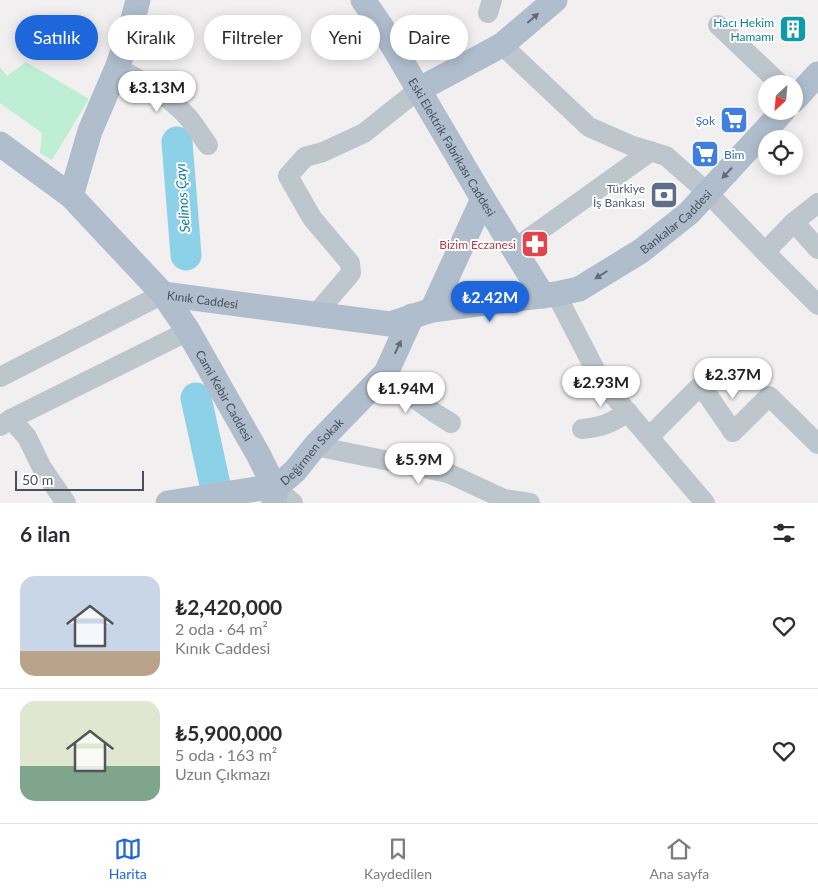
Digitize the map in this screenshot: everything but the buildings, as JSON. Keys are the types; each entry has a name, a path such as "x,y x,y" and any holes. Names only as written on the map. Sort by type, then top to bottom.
{"main road":[{"path":"71,196 90,131 117,68 130,31 138,0"},
{"name":"Eski Elektrik Fabrikası Caddesi","path":"363,0 381,26 514,249 550,295"},
{"path":"418,90 502,45 554,0"},
{"name":"Bankalar Caddesi","path":"803,86 818,74"},
{"name":"Bankalar Caddesi","path":"550,295 579,289 641,251 689,213 770,120"},
{"name":"Kınık Caddesi","path":"0,144 71,196 163,294 390,324 422,313 550,295"},
{"path":"422,313 483,199"},
{"name":"Cami Kebir Caddesi","path":"163,294 187,329 258,454 274,496"},
{"name":"Değirmen Sokak","path":"274,496 315,446 386,373 422,313"},
{"path":"168,503 274,496"}],"street":[{"path":"718,25 767,75"},
{"path":"502,45 589,127 630,145 666,156 708,193 818,305"},
{"path":"117,68 138,79 163,96 188,117 208,145"},
{"path":"316,314 351,273 350,263 312,218 288,176 305,157 323,152 364,133 418,90"},
{"path":"514,249 651,151"},
{"path":"764,252 794,222 818,203"},
{"path":"794,222 818,249"},
{"path":"0,377 163,294"},
{"path":"550,295 601,380 705,503"},
{"path":"66,503 42,468 26,437 6,423 178,336 187,329"},
{"path":"386,373 402,389 429,410 451,422"},
{"path":"650,436 699,387 709,397 733,432 769,396 818,444"},
{"path":"582,429 598,428 612,423 628,412"},
{"path":"315,446 448,473 504,499 530,503"}],"green space":[{"path":"26,62 89,99 52,160 40,153 42,133 0,103 0,67 7,76"}],"waterway":[{"name":"Selinos Çayı","path":"177,142 186,255"},
{"name":"Selinos Çayı","path":"196,398 219,503"}],"place":[{"name":"Hacı Hekim Hamamı","path":"793,29"},
{"name":"Şok","path":"734,120"},
{"name":"Bim","path":"705,154"},
{"name":"Türkiye İş Bankası","path":"664,195"},
{"name":"Bizim Eczanesi","path":"535,244"}]}
